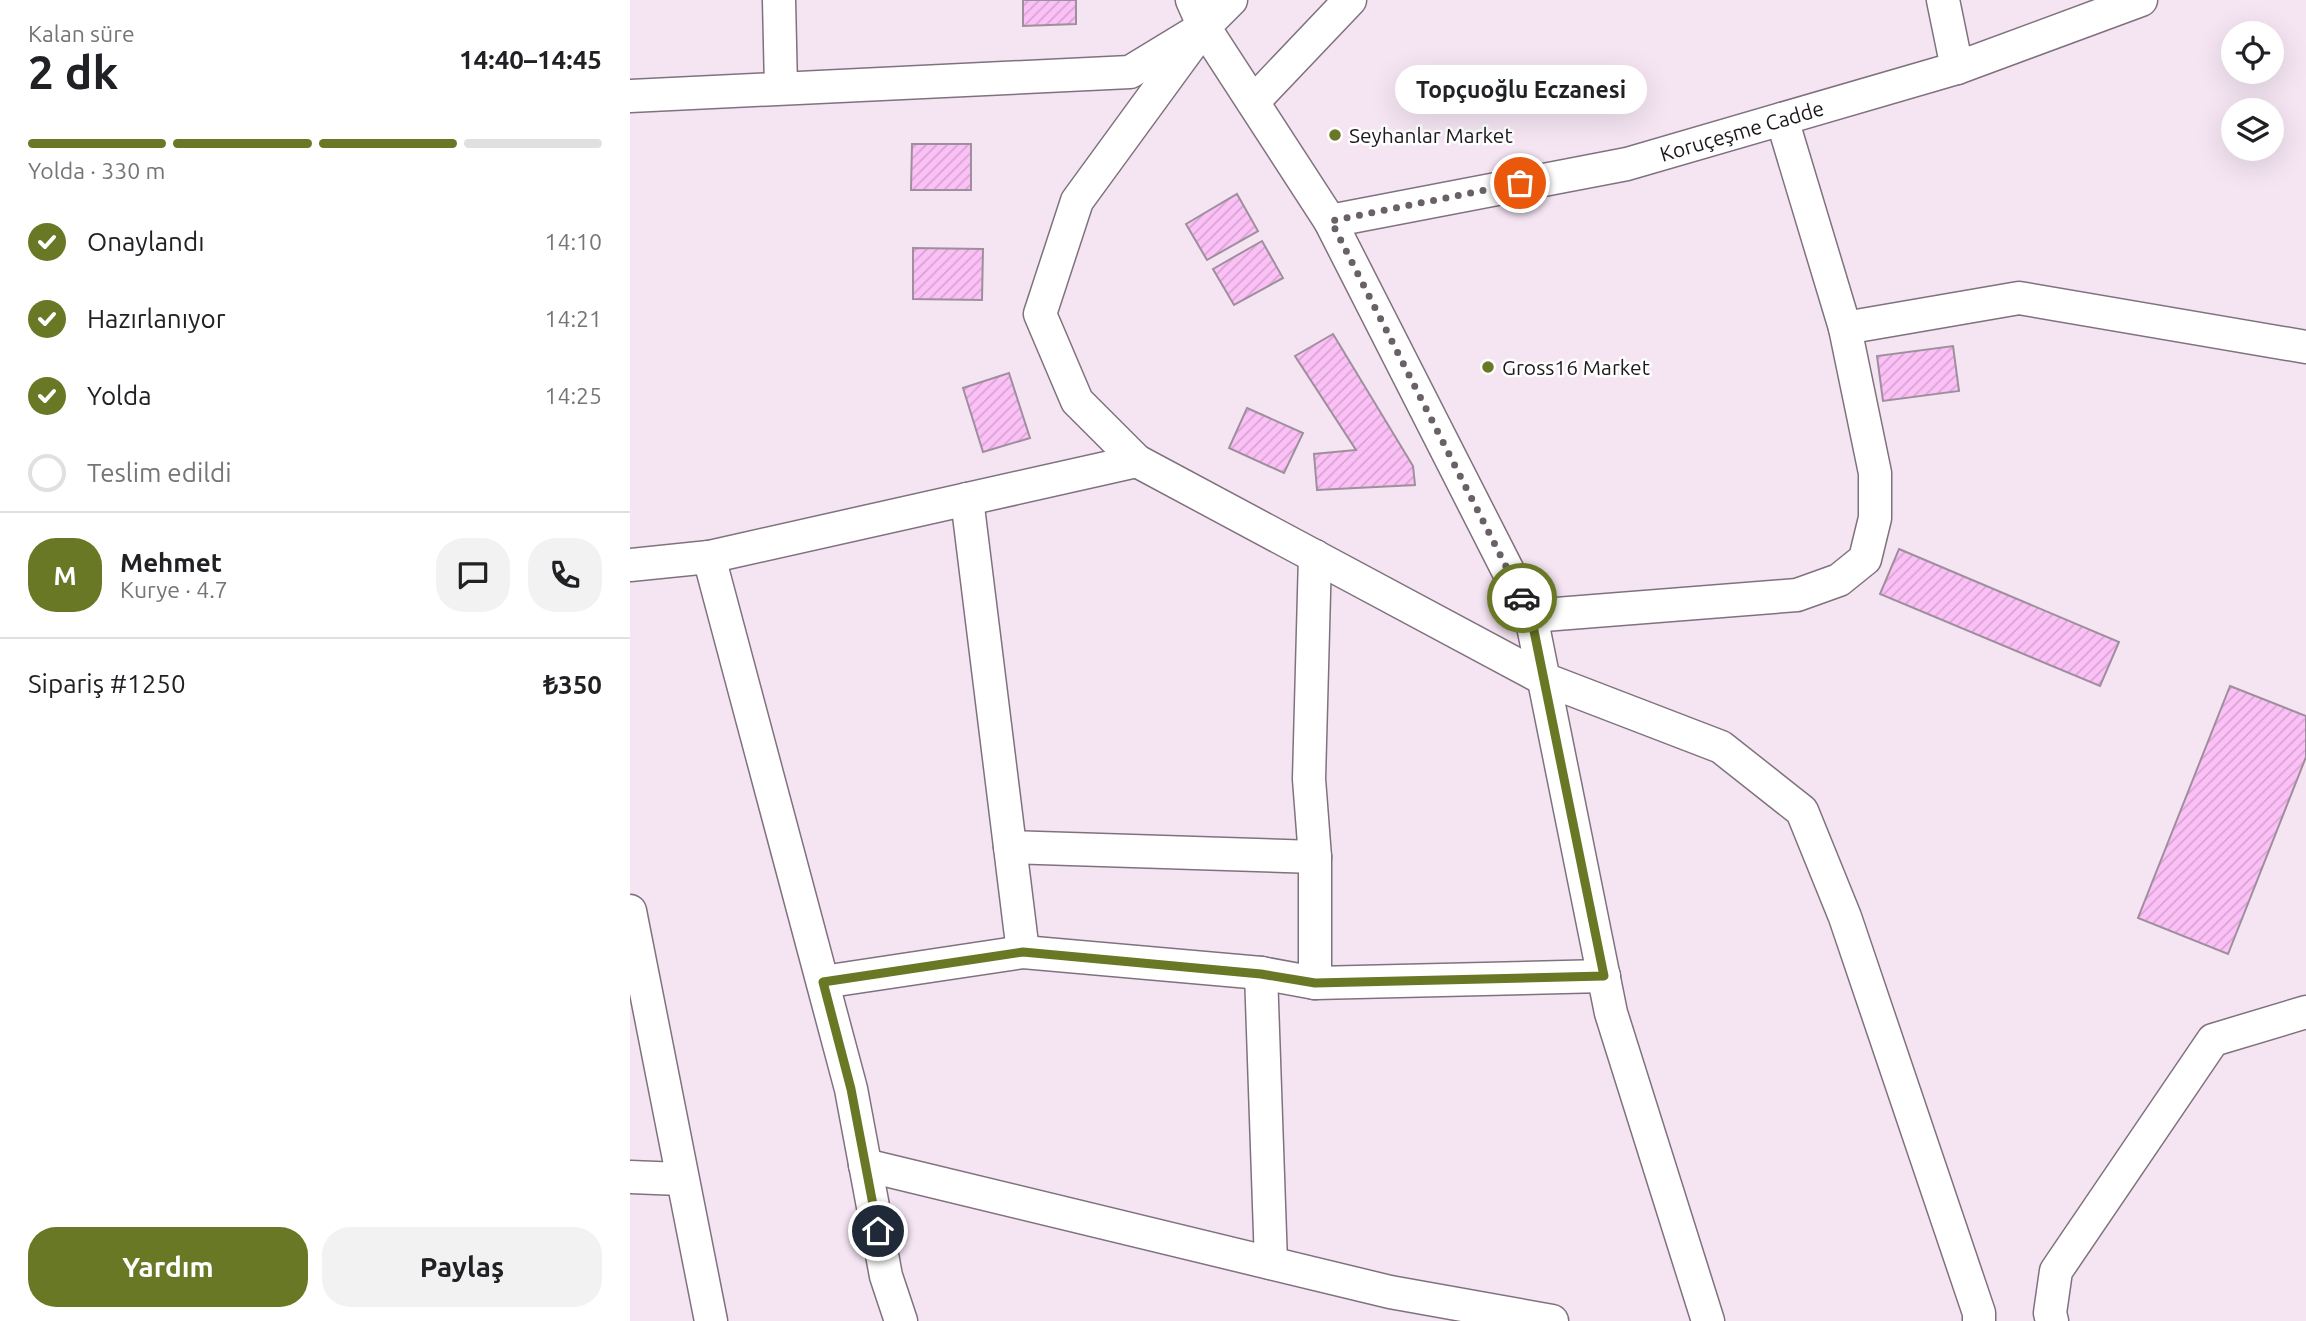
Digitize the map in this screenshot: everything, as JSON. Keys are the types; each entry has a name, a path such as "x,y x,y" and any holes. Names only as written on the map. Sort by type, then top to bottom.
{"street":[{"path":"779,0 781,89"},
{"path":"630,96 1130,72 1198,13 1231,0"},
{"path":"1253,102 1350,0"},
{"path":"1942,0 1957,68"},
{"name":"Koruçeşme Cadde","path":"1331,221 1627,164 1957,68 2141,0"},
{"path":"1198,13 1331,221 1531,616 1611,1013 1708,1321"},
{"path":"1198,13 1077,201 1040,314 1077,401 1137,461 1544,679 1721,747 1802,811 1845,917 1979,1321"},
{"path":"1531,616 1797,595 1839,580 1865,559 1875,518 1875,473 1845,328 1782,119"},
{"path":"1845,328 2019,298 2306,347"},
{"path":"630,565 709,557 1137,461"},
{"path":"967,499 1023,952"},
{"path":"1315,556 1309,779 1315,857 1315,983"},
{"path":"709,557 851,1089 886,1276 901,1321"},
{"path":"1010,847 1315,857"},
{"path":"630,911 711,1321"},
{"path":"823,982 1023,952 1261,974 1315,983 1604,976"},
{"path":"1261,974 1270,1263"},
{"path":"2052,1321 2050,1313 2056,1271 2213,1040 2306,1012"},
{"path":"866,1165 1390,1292 1552,1321"},
{"path":"630,1177 681,1179"}],"building":[{"path":"1023,0 1076,0 1076,24 1023,26"},
{"path":"912,144 971,144 971,190 911,190"},
{"path":"1237,194 1258,231 1207,260 1186,224"},
{"path":"1262,241 1283,278 1234,305 1213,269"},
{"path":"913,248 983,249 982,300 913,299"},
{"path":"1333,334 1413,466 1415,485 1317,490 1314,454 1356,450 1295,356"},
{"path":"1953,346 1959,391 1883,401 1877,356"},
{"path":"1009,373 1030,438 983,452 963,388"},
{"path":"1247,408 1303,433 1284,473 1229,448"},
{"path":"1899,549 2119,642 2100,686 1880,594"},
{"path":"2230,686 2306,716 2306,757 2228,954 2138,918"}],"way so far":[{"path":"1520,183 1331,221 1522,598"}],"place":[{"name":"Seyhanlar Market","path":"1335,135"},
{"name":"Topçuoğlu Eczanesi","path":"1520,183"},
{"name":"Gross16 Market","path":"1488,367"}],"route":[{"path":"878,1231 851,1089 823,982 1023,952 1261,974 1315,983 1604,976 1531,616 1522,598"}]}
